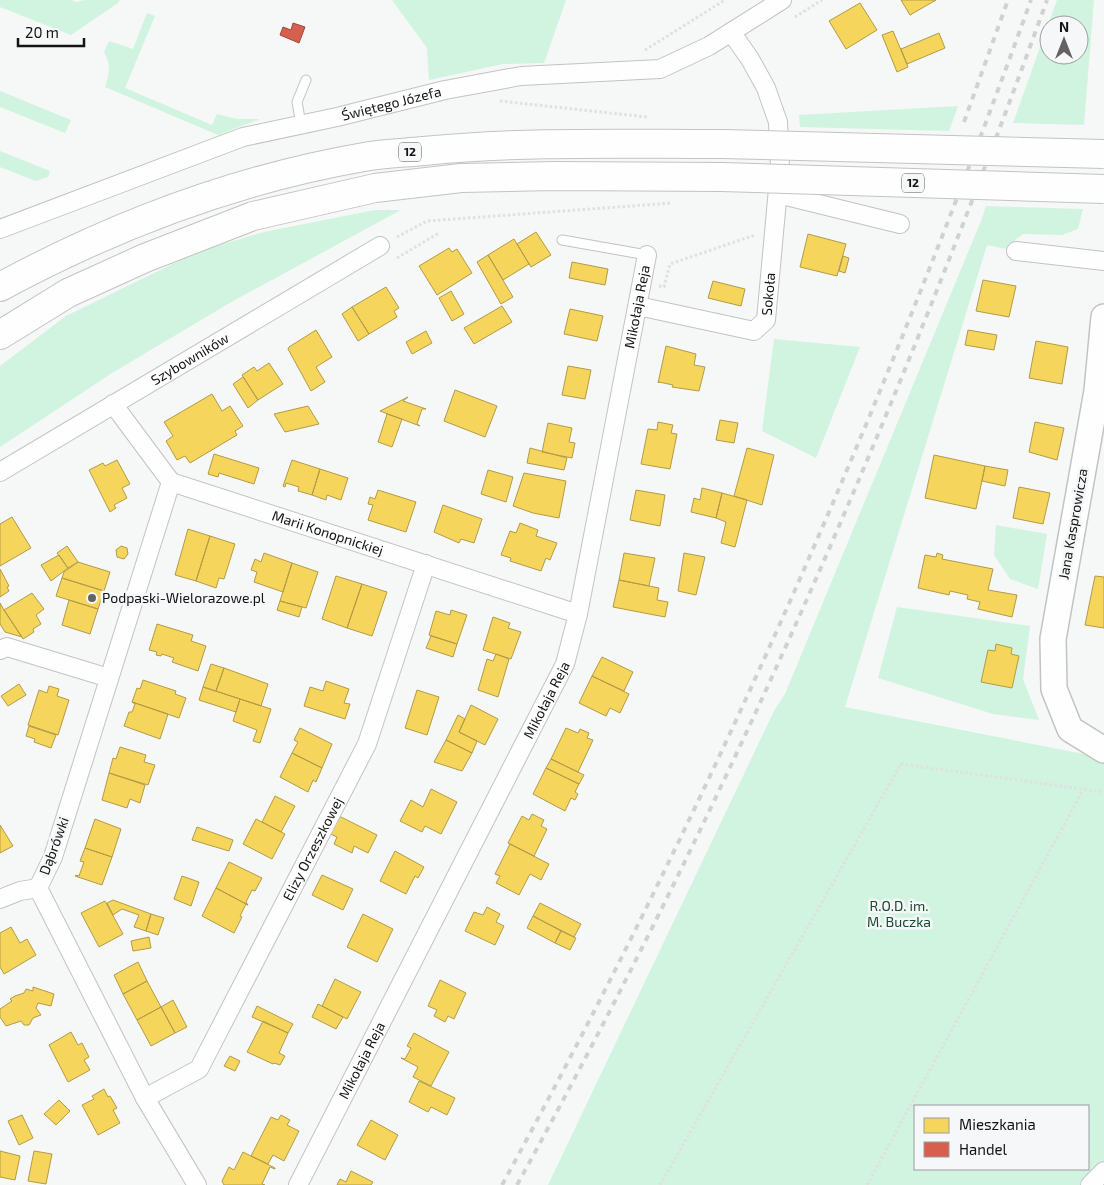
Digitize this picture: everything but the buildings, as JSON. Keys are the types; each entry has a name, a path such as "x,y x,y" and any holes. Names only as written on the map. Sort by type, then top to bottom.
{"main road":[{"name":"12","path":"0,287 47,262 109,234 176,209 247,185 305,169 366,156 474,146 537,143 722,144 1104,154"},
{"name":"12","path":"0,335 68,293 145,258 253,216 374,188 461,178 554,176 722,177 1104,189"}],"street":[{"name":"Świętego Józefa","path":"0,229 243,137 445,90 520,76 660,69 709,46 782,0"},
{"name":"Sokoła","path":"638,306 754,331 766,320 780,167 778,122 766,88 750,59 731,32"},
{"path":"778,194 900,224"},
{"name":"Szybowników","path":"0,472 380,246"},
{"path":"1016,251 1104,261"},
{"name":"Mikołaja Reja","path":"298,1185 565,664 578,614 647,255"},
{"name":"Jana Kasprowicza","path":"1104,318 1097,391 1053,639 1054,688 1070,729 1104,750"},
{"path":"113,404 171,482"},
{"name":"Marii Konopnickiej","path":"171,482 578,614"},
{"name":"Dąbrówki","path":"171,482 53,857 38,888 49,913 145,1098 197,1185"},
{"name":"Elizy Orzeszkowej","path":"145,1098 199,1069 367,744 426,564"},
{"path":"0,650 7,647 109,678"},
{"path":"0,899 20,891 38,888"},
{"path":"1090,1185 1104,1171"}],"lane":[{"path":"301,124 297,102 306,80"},
{"name":"Mikołaja Reja","path":"562,240 647,255"}],"path":[{"path":"617,72 651,46 725,0"},
{"path":"495,101 648,117"},
{"path":"380,246 427,222 676,203"},
{"path":"660,1185 900,764 1104,792"},
{"path":"867,1185 1082,790"}],"green space":[{"path":"0,0 72,0 75,2 86,0 120,0 71,35 0,7"},
{"path":"392,0 566,0 544,63 503,64 429,80 427,48"},
{"path":"1057,0 1094,0 1089,62 1089,15 1052,15"},
{"path":"147,13 155,16 125,88 212,125 217,114 237,119 260,119 218,135 105,87 109,69 104,52 109,41 133,49"},
{"path":"1039,50 1039,65 1089,65 1084,125 1013,123"},
{"path":"0,91 71,120 65,133 0,107"},
{"path":"958,106 949,131 800,127 799,115"},
{"path":"0,151 50,171 48,177 36,181 0,167"},
{"name":"R.O.D. im. M. Buczka","path":"986,206 1083,209 1078,229 1062,235 1023,234 1015,240 1016,251 987,245 845,707 1104,758 1104,1185 548,1185 775,709 785,694"},
{"path":"375,210 401,210 233,301 112,373 0,447 0,366 66,316 199,251 264,232"},
{"path":"774,339 860,347 816,458 762,431"},
{"path":"996,525 1047,534 1038,589 1010,579 994,555"},
{"path":"897,607 1030,626 1023,679 1039,720 993,714 878,678"}],"railway":[{"path":"964,122 1008,0"},
{"path":"502,1185 652,897 789,603 854,454 916,303 975,152 1031,0"},
{"path":"517,1185 594,1042 667,897 738,751 805,603 870,454 932,304 1047,0"}],"place":[{"name":"Podpaski-Wielorazowe.pl","path":"92,598"}]}
